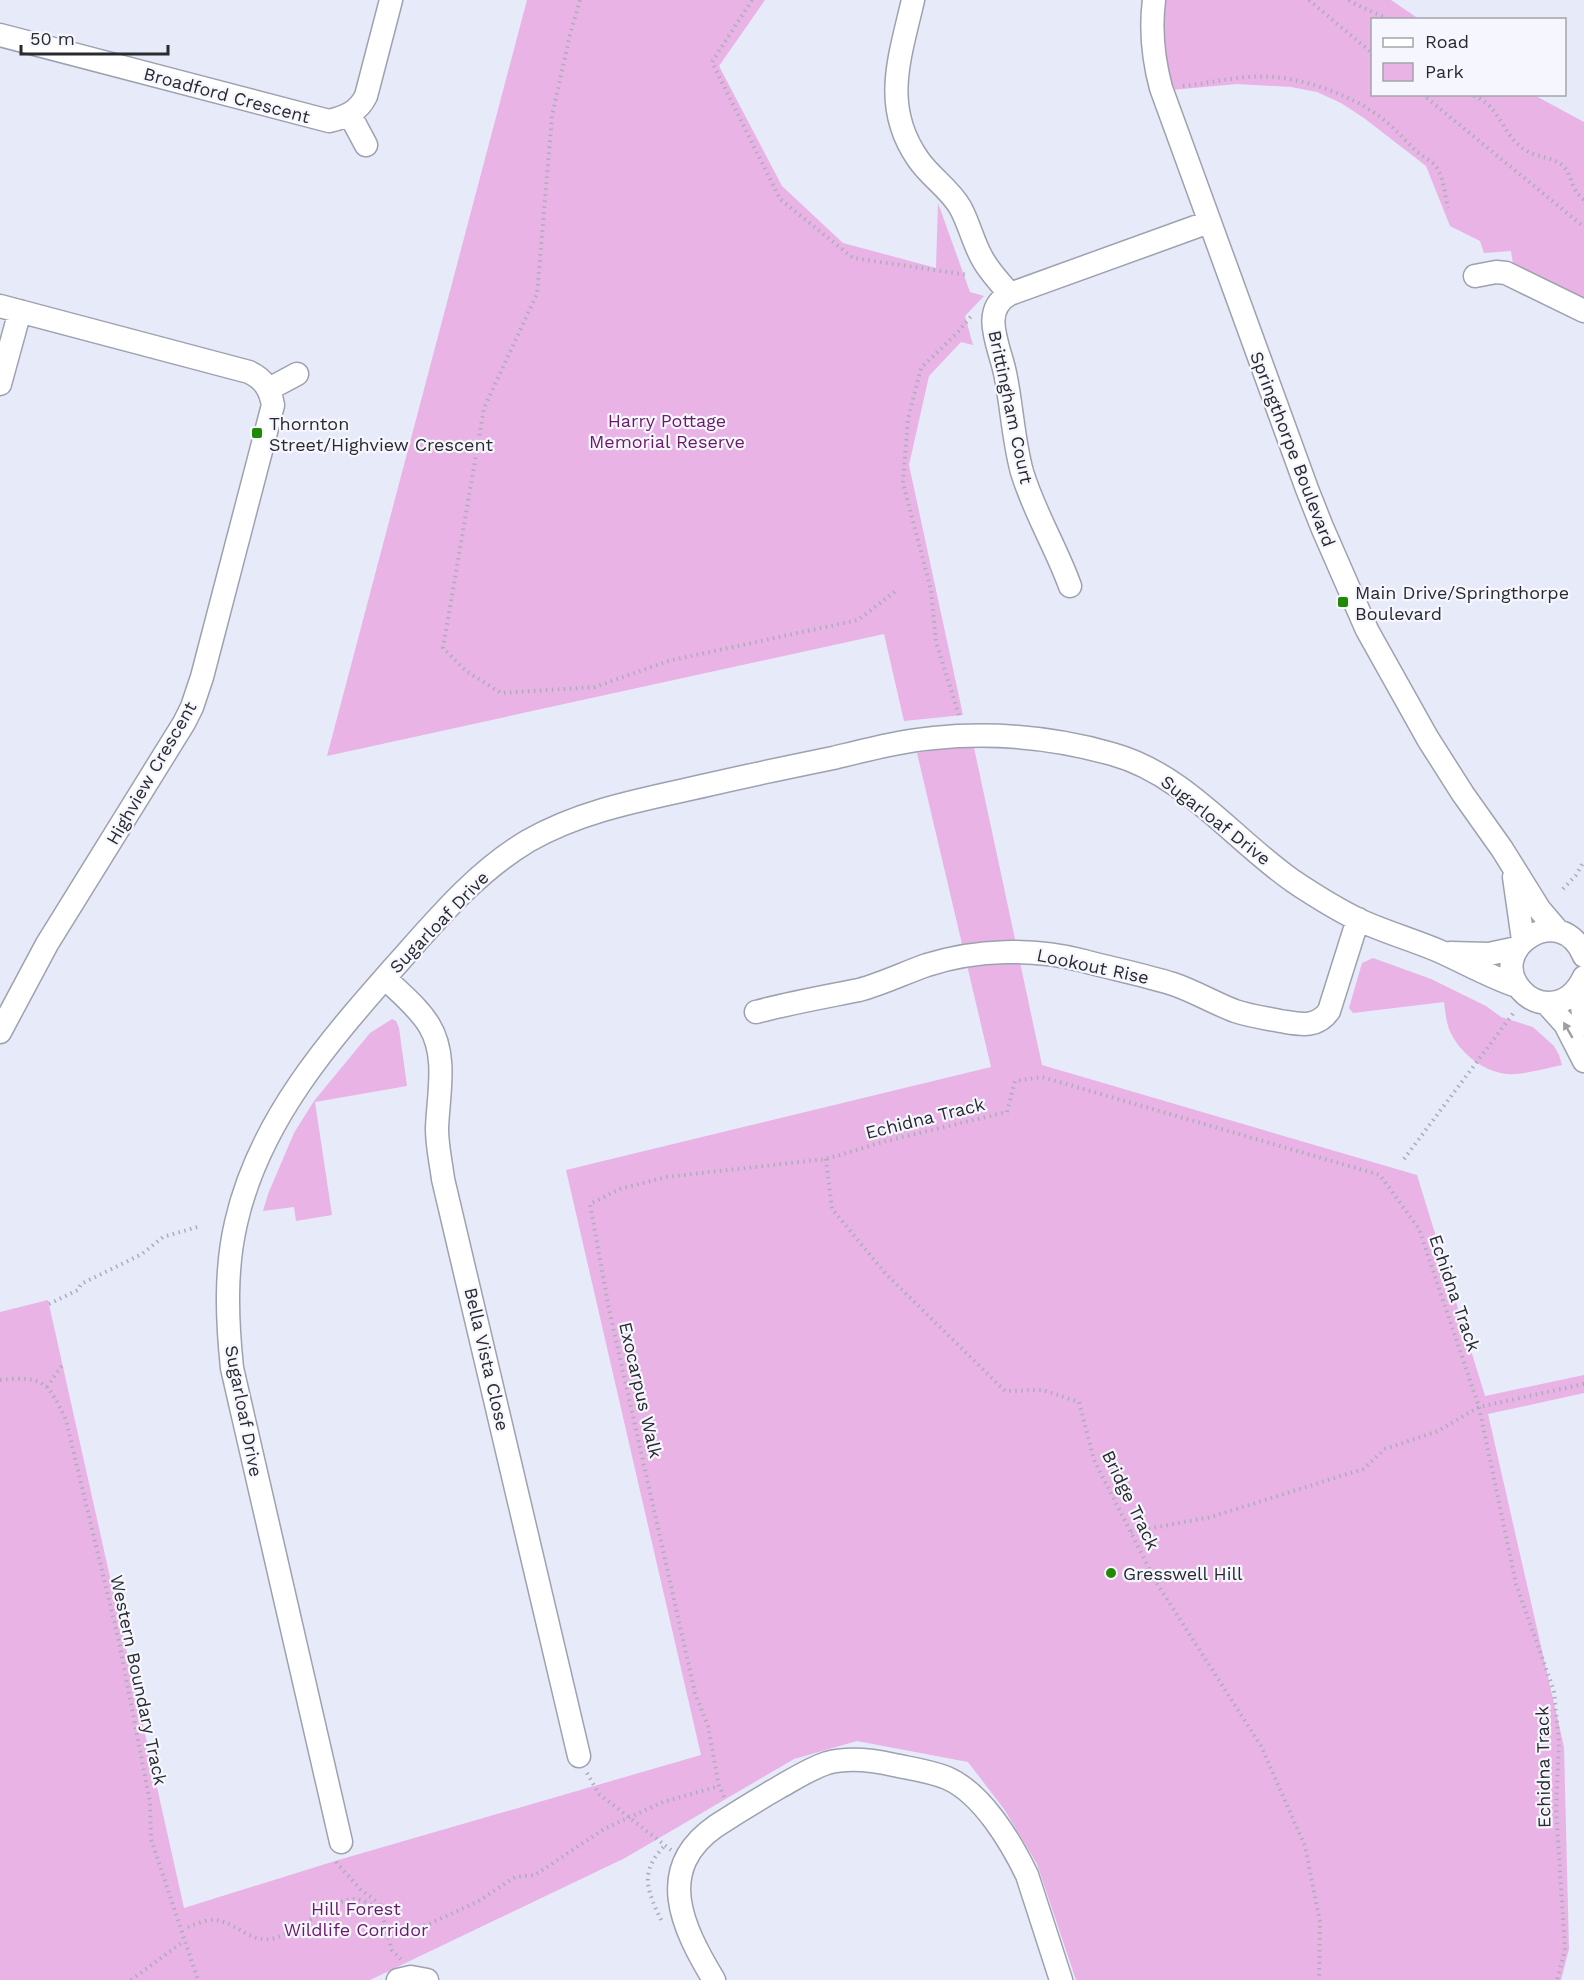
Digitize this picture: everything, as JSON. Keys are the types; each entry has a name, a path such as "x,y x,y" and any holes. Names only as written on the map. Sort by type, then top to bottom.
{"street":[{"path":"366,145 350,115 366,96 391,0"},
{"path":"913,0 895,87 899,117 909,146 927,172 948,191 961,208 983,261 1004,287 1209,222"},
{"name":"Springthorpe Boulevard","path":"1154,0 1152,42 1159,80 1314,508 1367,630 1428,739 1540,910 1576,943"},
{"name":"Broadford Crescent","path":"0,35 318,119 329,121 350,115"},
{"path":"1475,276 1496,272 1506,273 1584,311"},
{"name":"Brittingham Court","path":"1004,287 992,316 1005,374 1016,449 1030,495 1070,586"},
{"path":"0,384 10,309 249,372 262,380 269,389 297,374"},
{"name":"Highview Crescent","path":"0,1032 47,944 192,707 272,416 273,405 269,389"},
{"name":"Sugarloaf Drive","path":"341,1842 238,1398 227,1316 228,1281 236,1221 256,1161 269,1133 309,1069 438,917 483,874 528,841 596,811 867,750 933,738 966,736 1002,736 1039,740 1077,746 1138,762 1166,778 1293,880 1325,901 1358,919 1440,952 1530,995"},
{"name":"Springthorpe Boulevard","path":"1512,867 1520,944 1512,967 1530,995"},
{"name":"Lookout Rise","path":"756,1012 859,990 950,959 998,953 1031,952 1079,960 1174,984 1251,1016 1296,1024 1313,1024 1329,1011 1358,919"},
{"name":"Sugarloaf Drive","path":"1440,952 1489,954 1520,944 1534,933 1546,930 1576,943"},
{"name":"Bella Vista Close","path":"385,978 420,1012 430,1026 437,1043 441,1074 437,1133 443,1179 579,1756"},
{"path":"1530,995 1556,1003 1566,999 1582,981"},
{"path":"1582,981 1584,1025"},
{"path":"1530,995 1565,1024 1584,1061"},
{"path":"714,1980 691,1935 680,1906 678,1882 684,1860 690,1850 705,1833 811,1769 830,1762 851,1760 875,1761 925,1770 962,1786 983,1807 995,1822 1026,1875 1061,1980"}],"path":[{"path":"580,0 552,116 537,294 484,408 443,648 466,671 501,693 596,687 668,661 858,620 897,590"},
{"path":"752,0 712,62 780,199 853,258 1004,287"},
{"path":"1309,0 1371,52"},
{"path":"1349,0 1367,11 1385,18"},
{"path":"1183,86 1235,77 1274,77 1305,83 1354,100 1377,114 1403,136 1413,149 1435,165 1439,172 1448,208"},
{"path":"1424,96 1584,227"},
{"path":"1472,96 1487,104 1518,145 1534,155 1562,165 1568,172 1574,191 1584,200"},
{"path":"966,736 936,642 931,590 903,483 908,419 921,368 973,315"},
{"path":"1563,889 1576,875 1584,861"},
{"path":"1404,1158 1530,995"},
{"name":"Echidna Track","path":"826,1159 886,1141 1007,1112 1015,1081 1042,1077 1380,1175 1419,1229 1479,1407 1516,1584 1554,1691 1559,1743 1556,1808 1565,1950 1557,1980"},
{"name":"Bridge Track","path":"826,1159 832,1209 886,1274 974,1361 1005,1390 1044,1390 1079,1402 1094,1460 1156,1582 1261,1746 1305,1846 1320,1922 1319,1980"},
{"name":"Exocarpus Walk","path":"734,1814 719,1786 708,1726 695,1693 609,1309 590,1204 620,1190 666,1177 826,1159"},
{"path":"49,1304 78,1290 81,1284 142,1254 163,1237 201,1226"},
{"path":"0,1380 17,1378 38,1381 47,1387 63,1365"},
{"path":"1131,1532 1211,1517 1363,1468 1385,1449 1438,1431 1479,1407 1584,1384"},
{"name":"Western Boundary Track","path":"47,1387 54,1394 66,1420 119,1642 150,1802 150,1839 198,1980"},
{"path":"579,1756 599,1794 684,1860"},
{"path":"389,1935 429,1924 477,1902 515,1877 535,1875 604,1829 663,1802 719,1786"},
{"path":"341,1842 335,1861 360,1889 379,1904 392,1950 405,1963 412,1979"},
{"path":"188,1927 213,1919 231,1924 251,1937 273,1939 291,1932 335,1905 356,1899 381,1908"},
{"path":"131,1980 184,1941"}],"green space":[{"name":"Harry Pottage Memorial Reserve","path":"527,0 765,0 719,66 782,186 843,243 936,268 938,203 970,292 984,296 965,316 973,345 961,342 929,376 909,465 963,715 904,721 884,634 327,756"},
{"path":"1164,0 1391,0 1418,18 1371,18 1371,96 1536,96 1584,122 1584,301 1513,264 1511,251 1484,253 1480,241 1450,226 1426,166 1341,103 1317,92 1291,87 1237,84 1171,90 1166,68"},
{"name":"Hill Forest Wildlife Corridor","path":"973,743 1042,1065 1417,1175 1485,1396 1584,1375 1584,1393 1488,1414 1564,1747 1569,1949 1561,1980 1076,1980 1037,1864 1004,1809 968,1762 857,1741 794,1759 625,1858 370,1980 0,1980 0,1312 48,1300 184,1908 335,1861 701,1755 566,1170 991,1067 917,753"},
{"path":"1373,958 1431,979 1486,1006 1501,1017 1533,1027 1554,1046 1562,1065 1515,1074 1505,1074 1485,1067 1467,1055 1454,1038 1448,1026 1444,1002 1353,1013 1349,1008 1362,963"},
{"path":"392,1019 396,1021 399,1028 407,1086 315,1102 332,1215 296,1221 294,1207 263,1211 294,1133 314,1101 370,1033"}],"place":[{"name":"Thornton Street/Highview Crescent","path":"257,433"},
{"name":"Main Drive/Springthorpe Boulevard","path":"1343,602"},
{"name":"Gresswell Hill","path":"1111,1573"}]}
